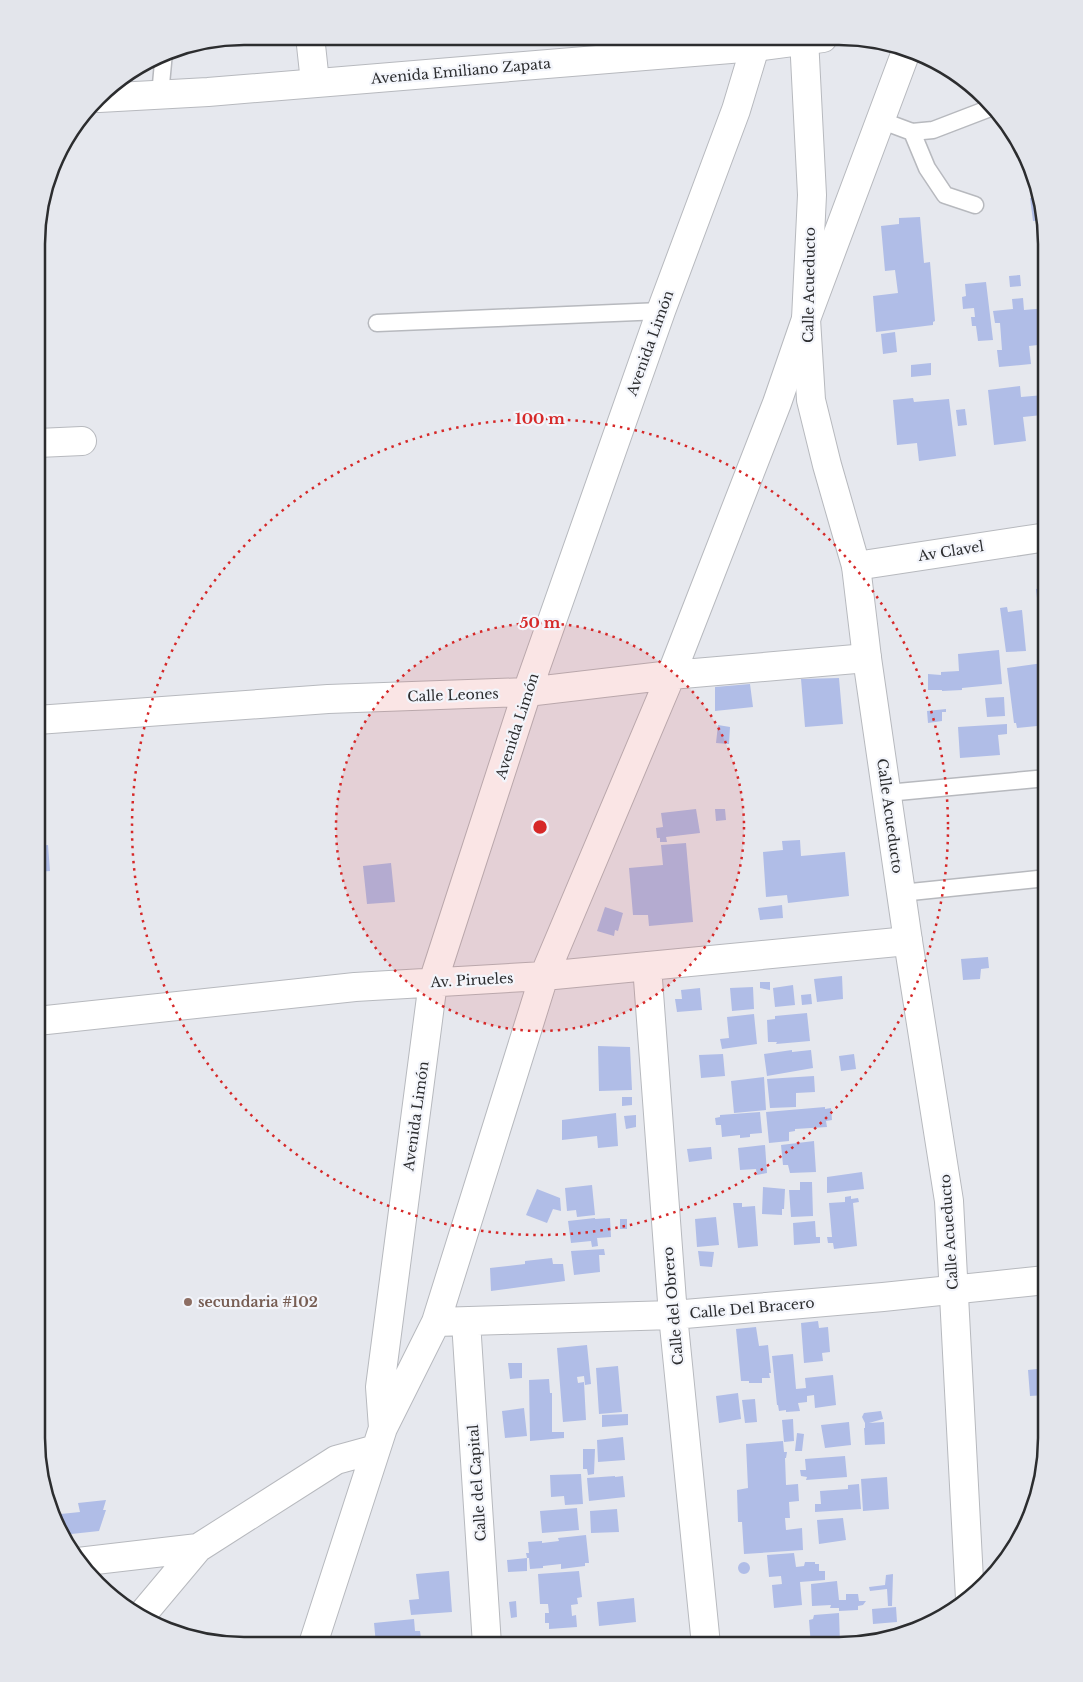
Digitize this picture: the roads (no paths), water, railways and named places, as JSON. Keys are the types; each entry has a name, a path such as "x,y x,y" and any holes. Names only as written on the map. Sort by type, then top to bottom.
{"street":[{"path":"311,45 315,82"},
{"name":"Avenida Emiliano Zapata","path":"109,98 160,95 769,45"},
{"name":"Calle Acueducto","path":"810,45 812,195 806,319 811,400 827,465 856,566 867,658 908,941 949,1201 951,1290 969,1589"},
{"name":"Avenida Limón","path":"380,1438 380,1387 433,982 527,692 661,311 736,110 755,47"},
{"path":"315,1637 380,1438 436,1322 544,976 671,675 777,403 806,319 905,57"},
{"path":"45,443 82,441"},
{"name":"Av Clavel","path":"856,566 1038,538"},
{"name":"Calle Leones","path":"45,719 328,699 527,692 671,675 867,658"},
{"name":"Av. Pirueles","path":"45,1020 354,987 544,976 908,941"},
{"name":"Calle del Obrero","path":"647,966 673,1315 705,1637"},
{"name":"Calle Del Bracero","path":"436,1322 673,1315 1038,1281"},
{"name":"Calle del Capital","path":"466,1322 486,1637"},
{"path":"145,1611 198,1548 336,1460 380,1438"},
{"path":"88,1561 198,1548"}],"lane":[{"path":"160,95 163,62"},
{"path":"880,120 912,132 933,130 986,110"},
{"path":"912,132 927,168 945,196 974,205"},
{"path":"376,323 661,311"},
{"path":"887,793 1038,779"},
{"path":"901,893 1038,879"}],"place":[{"name":"secundaria #102","path":"188,1302"}]}
